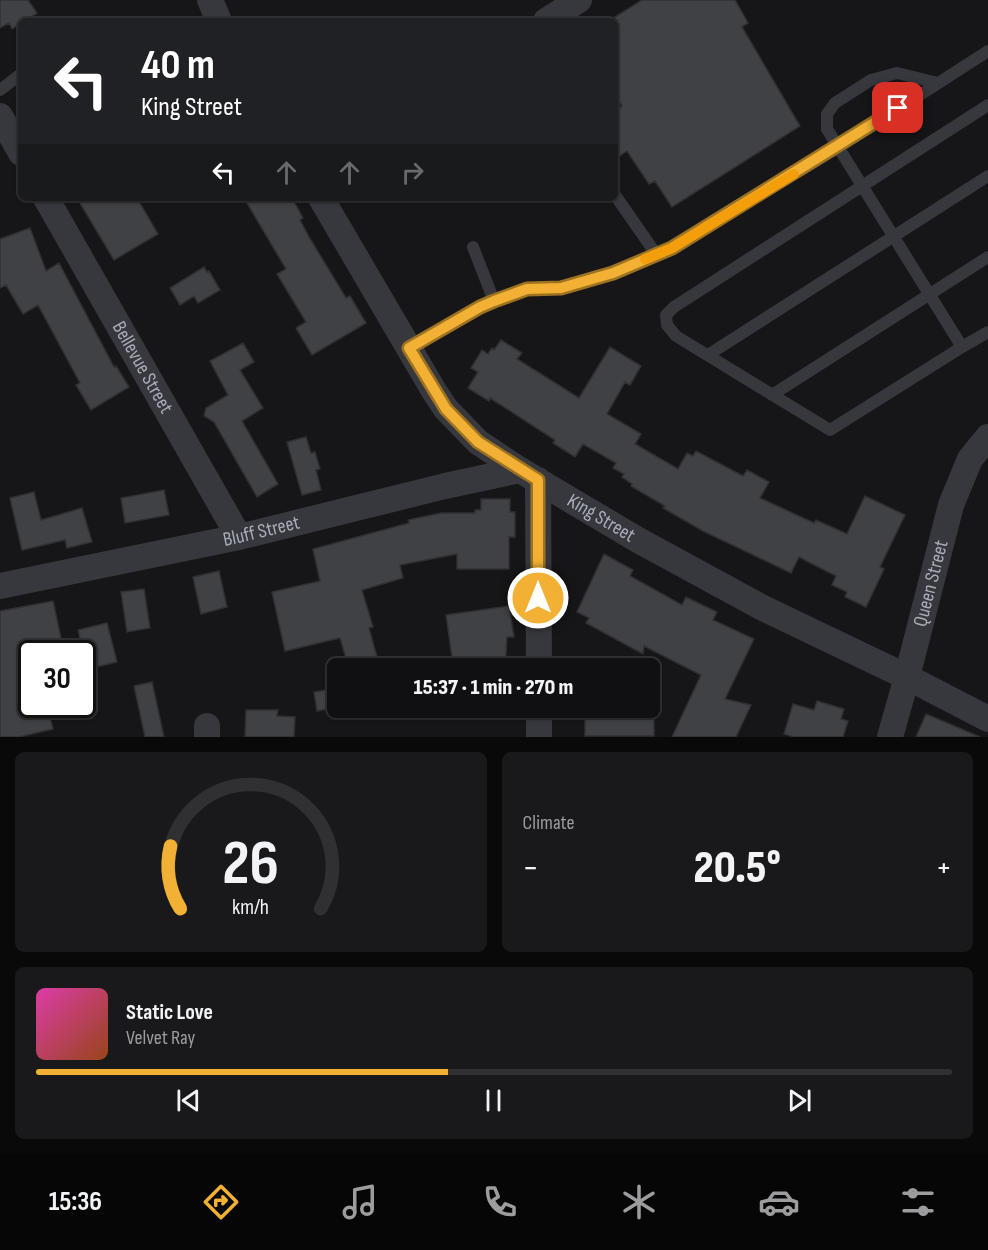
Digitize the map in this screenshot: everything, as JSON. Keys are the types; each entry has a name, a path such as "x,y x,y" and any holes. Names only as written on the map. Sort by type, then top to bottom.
{"street":[{"path":"210,0 218,18"},
{"path":"551,18 579,0"},
{"path":"0,116 18,148"},
{"name":"Bellevue Street","path":"48,201 238,537"},
{"name":"King Street","path":"323,201 446,409 478,442 647,546 763,608 907,677 988,719"},
{"name":"Queen Street","path":"890,737 951,506 970,459 988,437"},
{"path":"529,475 537,658"},
{"name":"Bluff Street","path":"0,586 238,537 445,486 529,475"},
{"path":"539,718 539,737"}],"lane":[{"path":"409,348 494,301 527,289 561,288 613,273 672,248 839,147 988,51"},
{"path":"938,83 897,73 871,80 835,103 827,114 827,129 962,347"},
{"path":"0,90 18,77"},
{"path":"988,105 688,297 666,315 667,325 676,336 830,430 988,332"},
{"path":"708,356 988,176"},
{"path":"618,199 656,254"},
{"path":"473,247 494,301"},
{"path":"772,395 988,257"}],"building":[{"path":"0,0 28,0 37,13 30,18 18,18 18,25 12,29 9,23 0,28"},
{"path":"642,0 735,0 748,23 742,27 800,126 672,207 655,181 649,184 627,151 618,157 618,109 622,106 618,99 618,18 615,17"},
{"path":"79,201 139,201 158,234 114,260"},
{"path":"246,201 294,201 303,218 300,220 309,237 346,298 350,296 366,323 312,355 296,328 306,322 277,274 286,269"},
{"path":"30,228 46,271 59,263 114,367 116,366 129,387 91,410 76,385 80,383 38,305 23,314 6,285 0,288 0,239"},
{"path":"204,267 207,272 209,271 220,290 198,303 194,296 180,305 170,288"},
{"path":"501,340 522,353 517,359 579,398 610,347 641,366 630,385 625,382 607,414 641,434 635,444 678,469 687,453 693,456 696,451 743,476 747,470 769,482 760,498 814,523 816,520 847,534 865,496 905,515 880,567 884,569 866,607 845,597 847,592 832,585 836,576 799,557 791,573 703,531 631,486 632,484 622,477 624,474 613,468 616,463 583,444 575,457 553,443 555,440 490,398 489,401 468,388 478,372 471,368 482,350 488,354"},
{"path":"243,343 254,362 240,370 263,408 242,421 278,484 257,497 214,422 204,416 206,408 228,395 210,361"},
{"path":"306,437 311,453 315,452 320,469 316,470 321,490 302,495 287,442"},
{"path":"164,490 169,515 125,523 121,498"},
{"path":"34,492 41,520 82,508 92,542 67,548 65,540 22,550 10,498"},
{"path":"481,499 510,499 510,512 515,512 515,537 509,537 509,569 457,569 457,554 400,565 403,578 362,590 373,627 369,628 377,658 346,658 340,638 285,651 272,592 320,581 313,549 409,523 408,520 441,513 475,513 475,510 481,510"},
{"path":"604,554 633,570 630,576 682,605 686,597 717,612 713,620 754,639 725,699 751,705 736,737 672,737 701,675 644,646 643,654 586,623 589,618 577,612"},
{"path":"219,571 227,607 201,614 193,577"},
{"path":"144,589 150,628 127,632 121,592"},
{"path":"53,601 61,640 18,640 18,718 50,718 53,729 19,737 0,737 0,611"},
{"path":"509,606 514,637 507,637 506,658 452,658 446,615"},
{"path":"107,623 117,662 96,667 96,640 80,640 78,630"},
{"path":"152,682 164,737 145,737 134,686"},
{"path":"327,690 327,709 317,711 314,692"},
{"path":"817,701 844,709 841,719 848,721 843,737 794,737 784,734 793,704 814,710"},
{"path":"246,710 278,710 277,716 295,717 294,737 245,737"},
{"path":"926,714 980,737 916,737"},
{"path":"585,718 654,718 654,736 585,736"}],"slow traffic":[{"path":"645,259 672,248 794,174"}],"route":[{"path":"538,598 538,480 478,442 446,409 409,348 494,301 527,289 561,288 613,273 672,248 839,147 898,108"}]}
